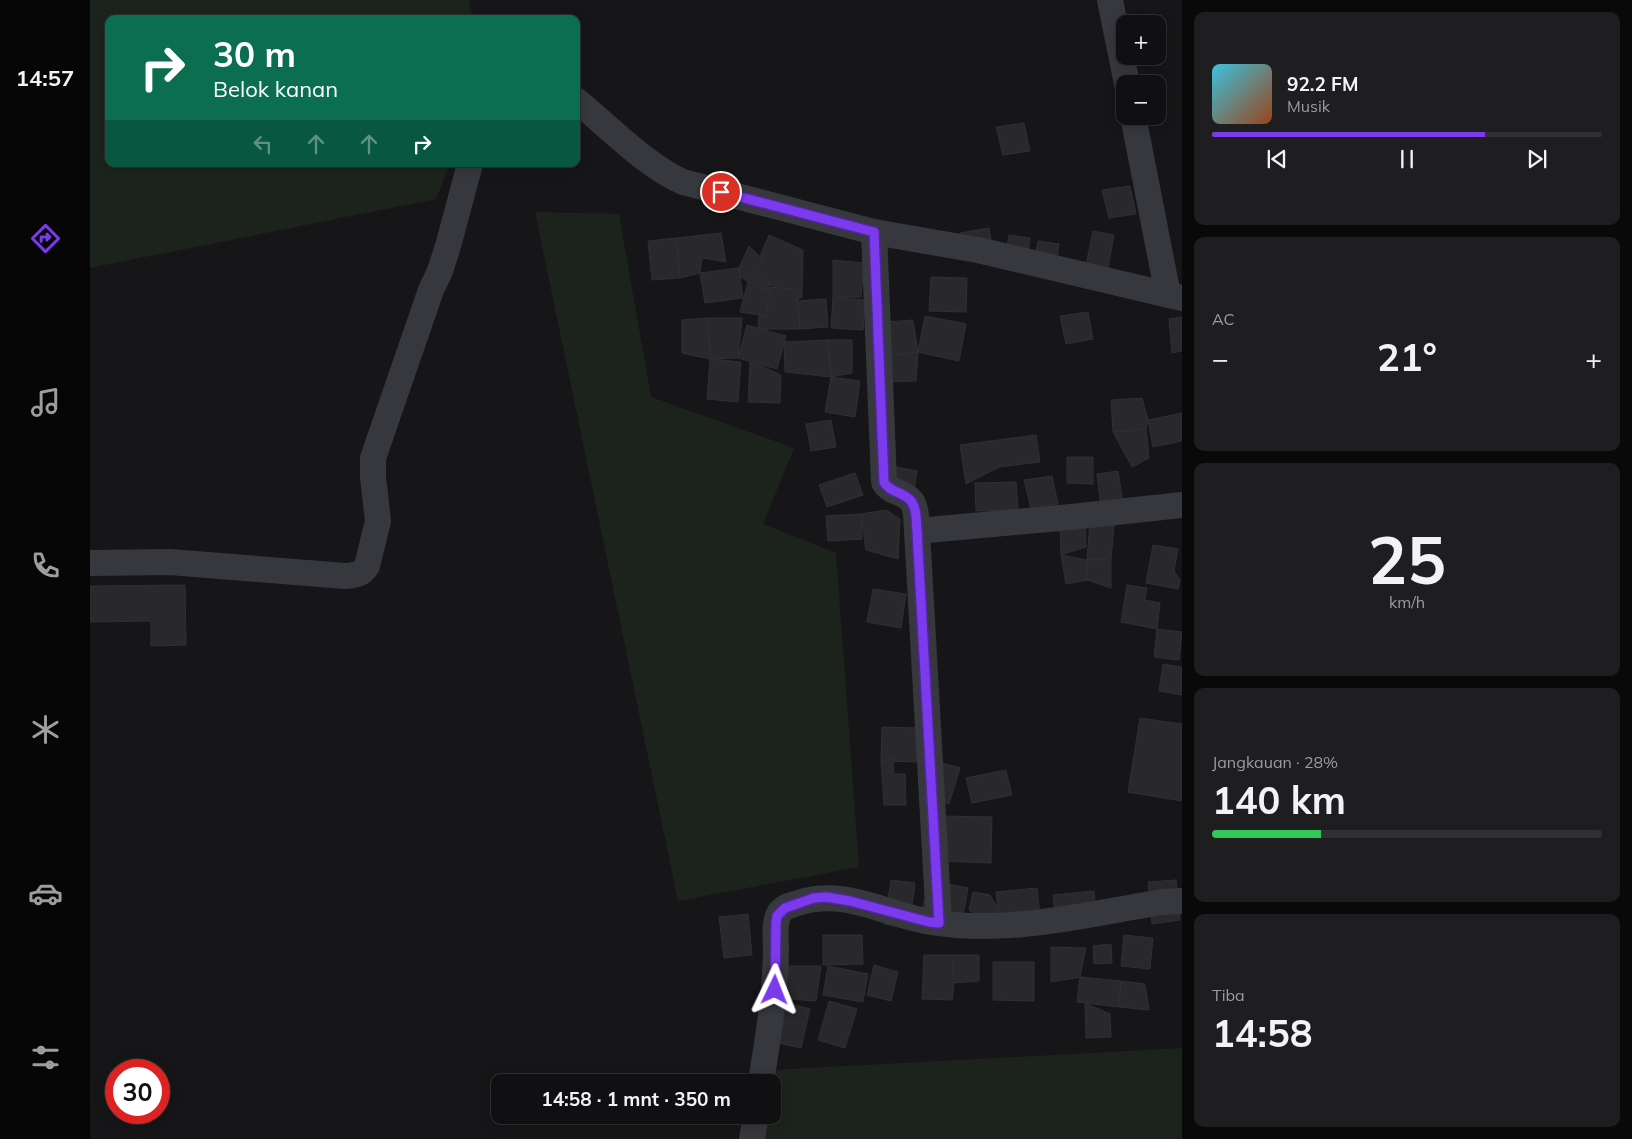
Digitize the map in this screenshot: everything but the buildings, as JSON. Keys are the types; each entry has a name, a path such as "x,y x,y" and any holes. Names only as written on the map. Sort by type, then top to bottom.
{"street":[{"path":"1110,0 1125,75"},
{"path":"580,103 653,165 683,182 874,232 978,250 1175,297 1135,125"},
{"path":"90,563 170,562 345,576 358,574 363,571 367,566 378,521 373,477 373,458 431,290 440,271 469,167"},
{"path":"874,232 884,482 887,488 911,499 915,507 939,923"},
{"path":"917,531 1071,518 1182,505"},
{"path":"762,1074 776,979 776,923 777,916 785,908 801,902 826,897 850,901 929,922 992,926 1020,924 1163,902 1182,901"},
{"path":"752,1139 754,1124"}],"shaded area":[{"path":"90,0 469,0 472,15 105,15 105,167 449,167 436,199 90,268"},
{"path":"535,212 619,214 651,397 794,448 763,524 836,553 859,867 678,901"},
{"path":"1182,1048 1182,1139 765,1139 766,1124 781,1124 781,1074 772,1074 772,1070"}],"route":[{"path":"721,192 874,232 884,482 887,488 911,499 915,507 917,531 939,923 838,898 814,898 785,908 777,916 776,923 775,990"}]}
